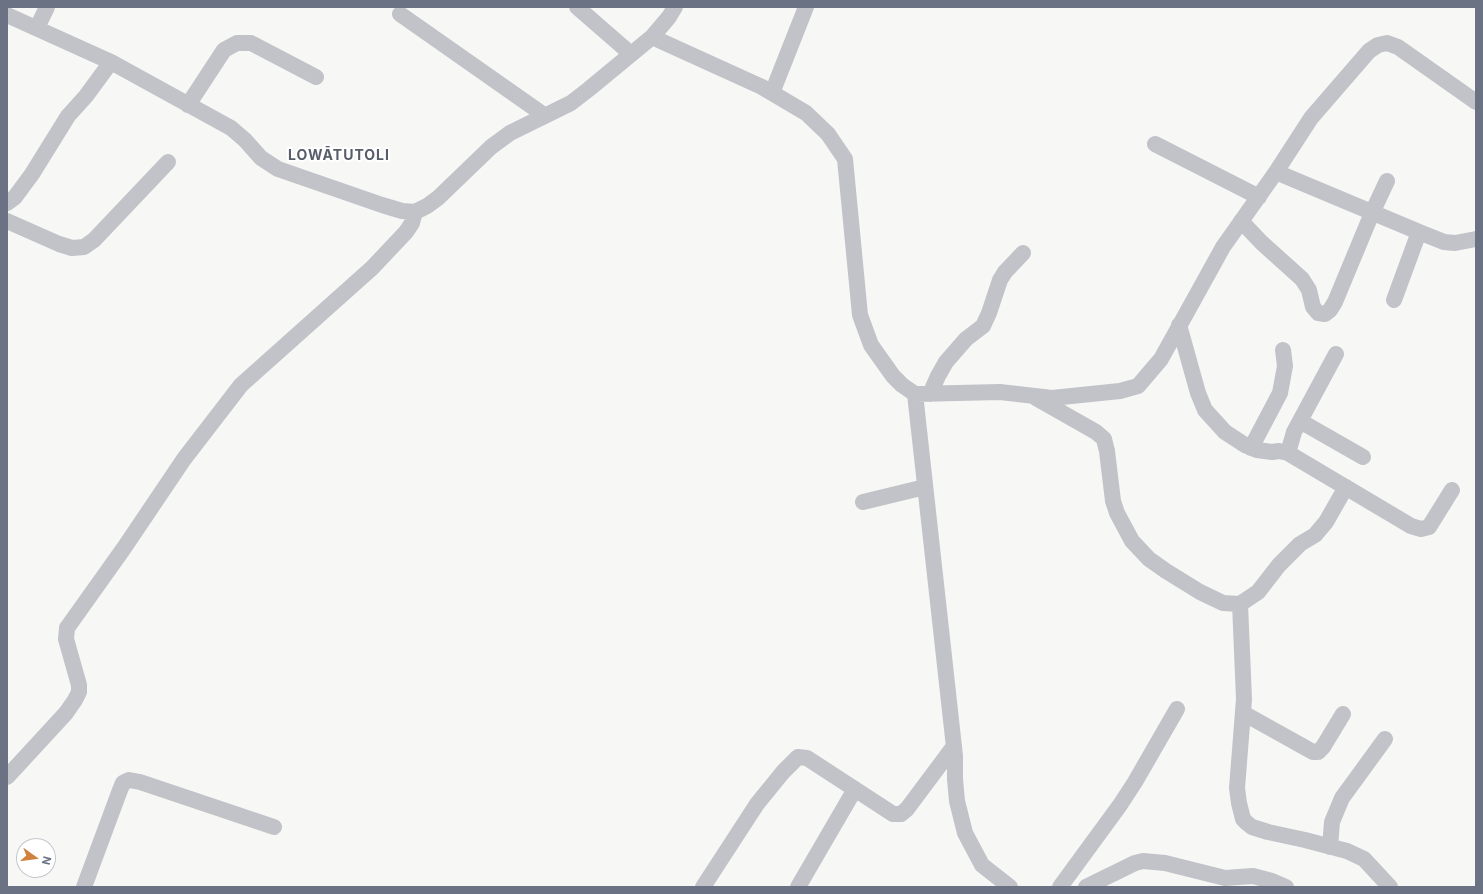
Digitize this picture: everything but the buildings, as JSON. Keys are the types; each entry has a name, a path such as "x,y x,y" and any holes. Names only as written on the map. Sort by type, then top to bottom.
{"street":[{"path":"37,28 47,7"},
{"path":"577,7 631,54"},
{"path":"7,15 111,62 231,128 246,140 261,158 278,169 382,205 402,211 416,212 438,198 491,147 510,133 571,103 589,89 652,37 669,17 675,7"},
{"path":"772,93 806,7"},
{"path":"400,14 544,115"},
{"path":"652,37 762,87 806,113 828,134 845,159 860,315 871,345 893,376 902,385 922,394 946,392 1000,392 1052,398 1120,391 1138,386 1161,359 1222,248 1259,197 1311,118 1369,51 1378,45 1387,43 1398,47 1476,102"},
{"path":"188,105 224,50 237,43 251,43 316,77"},
{"path":"7,203 15,197 32,174 68,116 86,96 111,62"},
{"path":"1155,144 1259,197"},
{"path":"7,221 59,244 72,248 84,247 94,240 168,162"},
{"path":"1276,172 1444,242 1455,243 1476,239"},
{"path":"1241,221 1262,244 1302,279 1309,290 1313,307 1318,313 1324,314 1330,310 1335,302 1387,181"},
{"path":"7,777 66,713 75,700 79,692 80,685 66,639 67,628 124,548 184,459 241,385 372,268 406,232 416,212"},
{"path":"1394,300 1419,232"},
{"path":"1010,887 982,865 964,833 957,801 954,746 925,487 922,394 938,376 946,362 966,339 983,326 1000,280 1023,253"},
{"path":"1179,325 1198,393 1205,410 1225,432 1245,445 1251,448 1272,452 1279,451 1288,453 1420,530 1429,527 1452,490"},
{"path":"1251,448 1280,392 1285,366 1283,350"},
{"path":"1288,453 1291,439 1336,354"},
{"path":"1032,396 1101,435 1104,439 1117,514 1132,541 1149,559 1200,592 1223,602 1240,604 1258,592 1279,565 1300,544 1315,535 1326,522 1346,487"},
{"path":"1300,421 1362,457"},
{"path":"863,502 925,487"},
{"path":"1240,604 1244,699 1237,788 1243,819 1257,829 1347,851 1364,859 1390,887"},
{"path":"1060,887 1128,793 1177,709"},
{"path":"1243,713 1313,752 1318,752 1323,747 1342,714"},
{"path":"1330,847 1332,822 1342,798 1385,739"},
{"path":"703,887 757,804 783,772 798,757 807,758 893,814 901,814 907,809 954,746"},
{"path":"84,887 120,790 123,783 129,780 140,782 274,827"},
{"path":"798,887 855,789"},
{"path":"1086,887 1135,863 1143,861 1165,863 1225,878 1253,876 1272,881 1286,887"}],"district":[{"name":"LOWĀTUTOLI","path":"339,156"}]}
